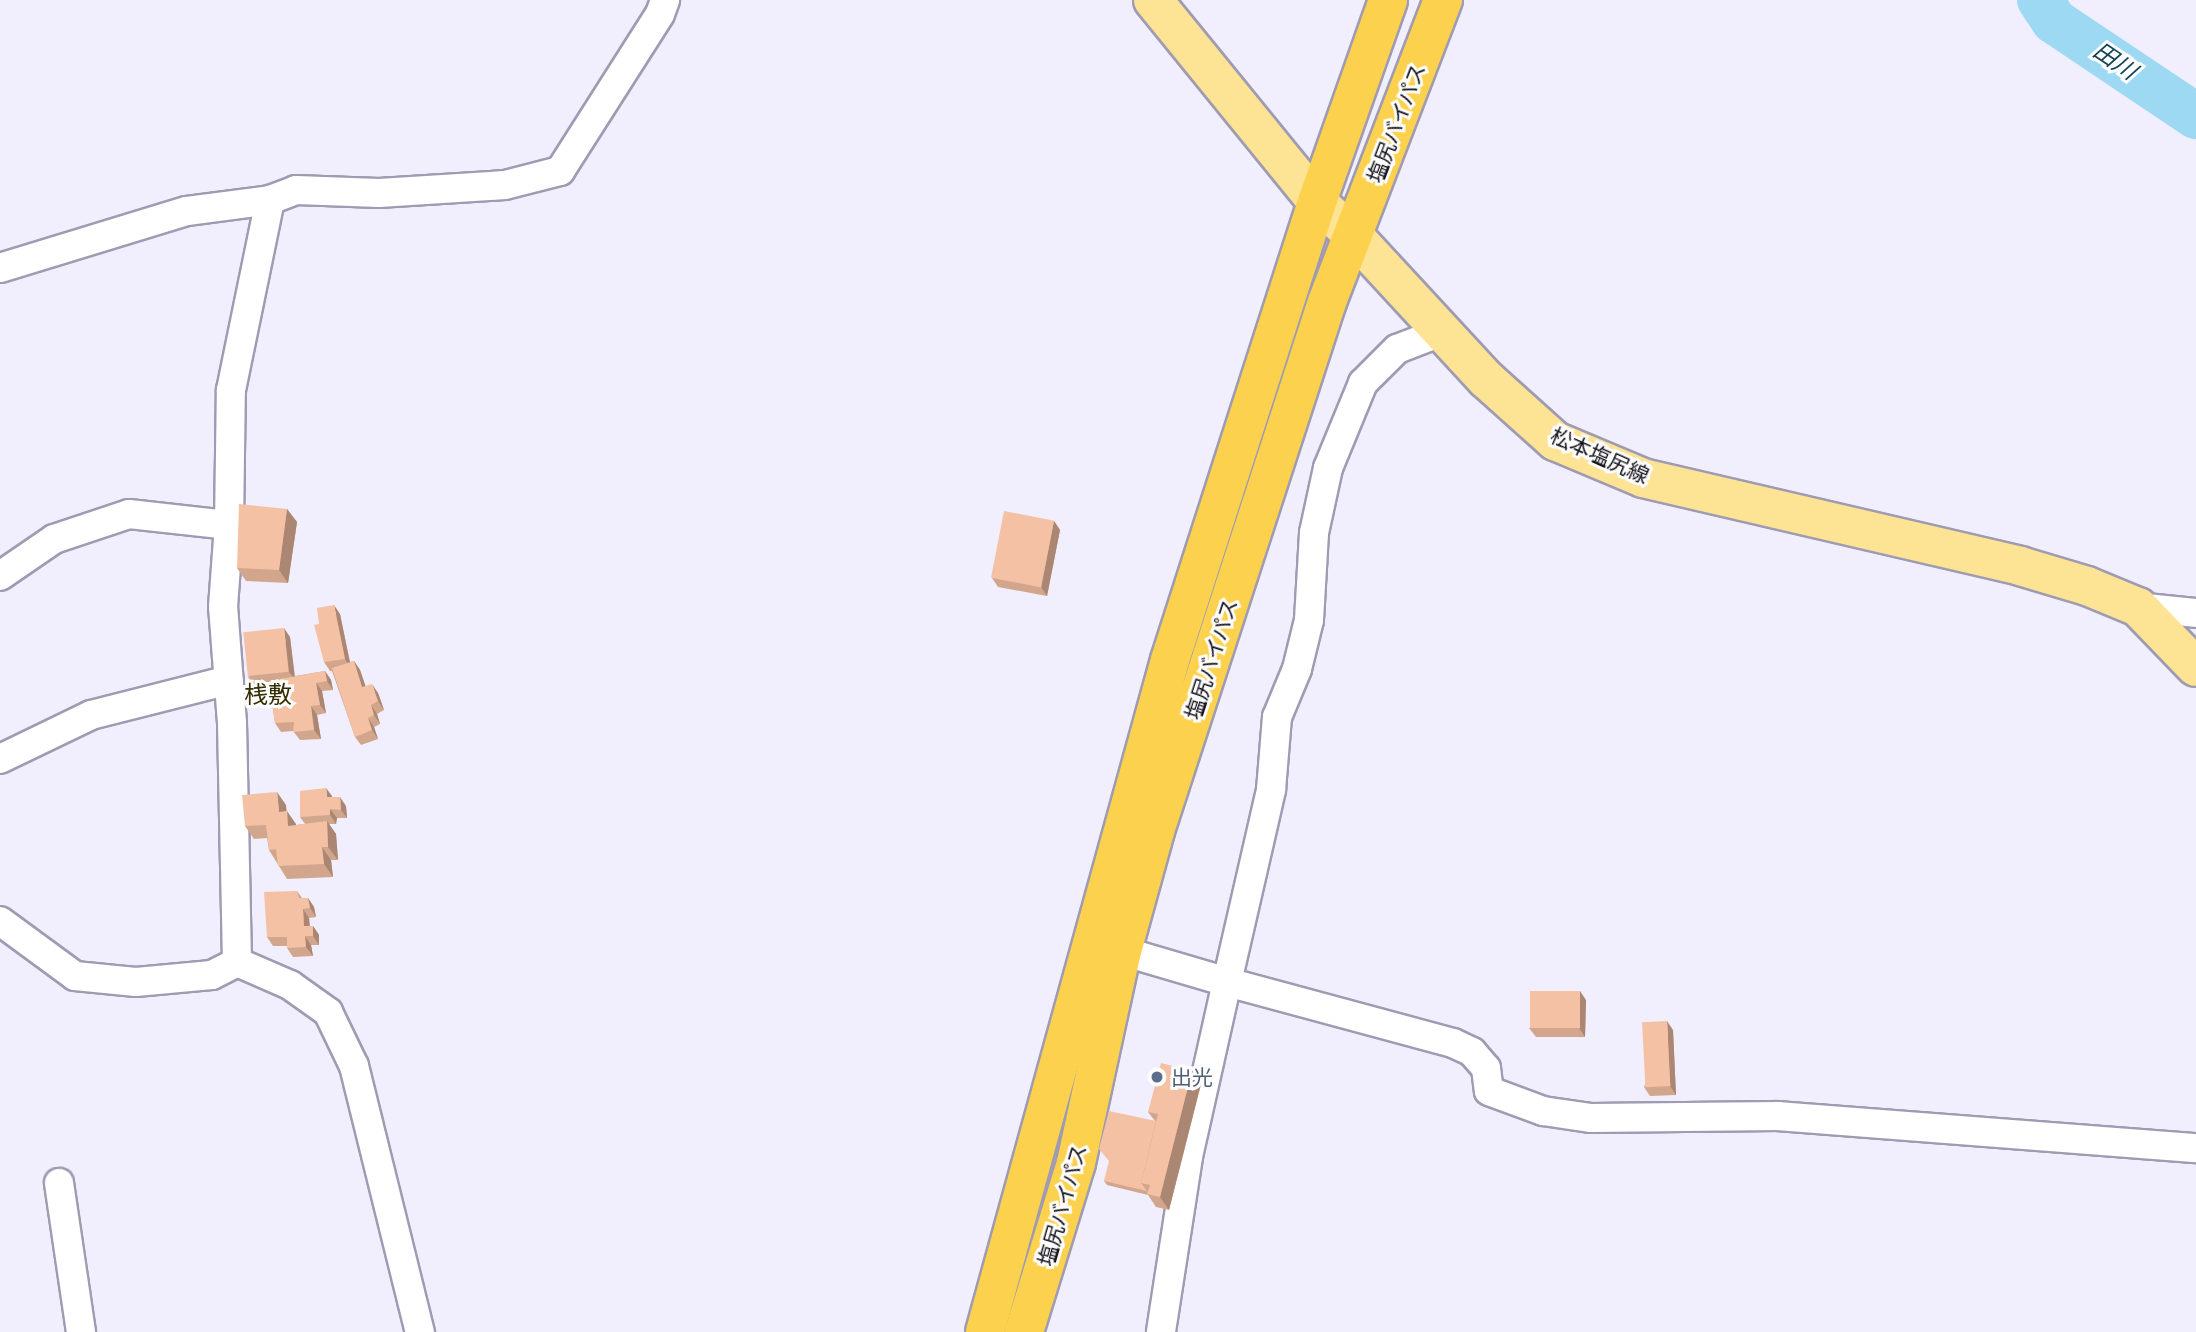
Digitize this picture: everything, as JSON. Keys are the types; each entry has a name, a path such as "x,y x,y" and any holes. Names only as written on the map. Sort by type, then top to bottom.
{"highway":[{"name":"塩尻バイパス","path":"985,1332 1170,660 1317,202 1388,0"},
{"name":"塩尻バイパス","path":"1024,1332 1076,1163 1122,951 1159,818 1327,302 1443,0"}],"main road":[{"name":"松本塩尻線","path":"1153,0 1317,202 1353,234 1486,379 1555,440 1643,478 2020,566 2087,586 2138,607 2196,667"}],"street":[{"path":"0,268 187,211 270,200 296,190 379,193 505,185 560,171 660,14 665,0"},
{"path":"237,962 237,885 229,680 223,607 229,525 231,390 270,200"},
{"path":"1161,1332 1188,1157 1271,790 1277,717 1297,669 1309,620 1314,533 1328,468 1363,383 1397,349 1444,331"},
{"path":"0,576 54,538 129,514 229,525"},
{"path":"2138,607 2196,613"},
{"path":"0,760 91,715 229,680"},
{"path":"0,921 75,976 136,982 212,975 237,962"},
{"path":"1122,951 1453,1043 1472,1052 1486,1068 1489,1091 1544,1111 1591,1118 1778,1116 2196,1148"},
{"path":"237,962 290,985 328,1012 354,1066 420,1332"},
{"path":"60,1183 80,1332"}],"building":[{"path":"239,504 287,509 279,570 237,568"},
{"path":"1004,511 1054,521 1041,587 991,578"},
{"path":"334,605 345,659 324,662 314,625 319,624 317,608"},
{"path":"284,628 289,672 248,676 243,632"},
{"path":"354,661 362,687 372,684 378,701 371,705 374,715 368,718 372,730 355,737 332,668"},
{"path":"325,671 327,681 316,683 320,705 311,706 314,730 293,732 294,722 275,723 269,681"},
{"path":"326,788 327,797 340,797 341,810 330,809 330,815 300,817 300,791"},
{"path":"277,792 279,812 287,811 288,826 327,821 328,847 322,847 324,864 278,866 276,849 269,850 266,825 245,826 242,795"},
{"path":"297,891 299,898 308,898 310,908 303,909 304,926 313,926 313,936 305,936 306,947 287,948 287,937 267,937 264,892"},
{"path":"1530,991 1580,991 1580,1028 1530,1028"},
{"path":"1667,1021 1670,1086 1645,1087 1642,1022"},
{"path":"1161,1063 1192,1071 1160,1197 1147,1194 1150,1185 1141,1183 1158,1114 1148,1112"},
{"path":"1109,1111 1156,1121 1141,1183 1147,1191 1104,1181 1109,1161 1099,1149"}],"waterway":[{"name":"田川","path":"2040,0 2054,21 2196,116"}],"place":[{"name":"出光","path":"1157,1077"}],"district":[{"name":"桟敷","path":"268,695"}]}
